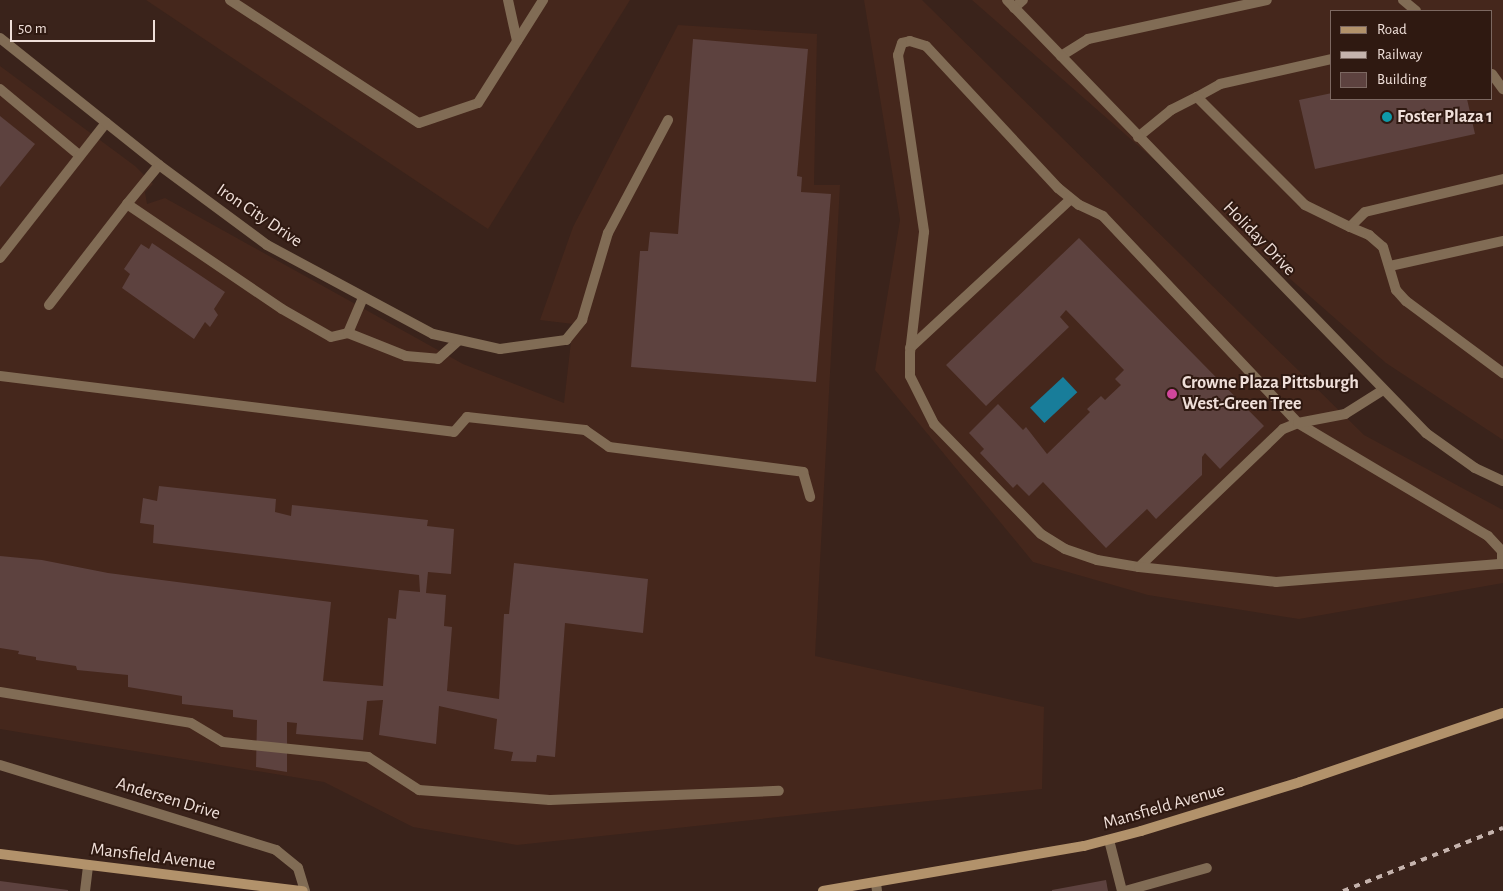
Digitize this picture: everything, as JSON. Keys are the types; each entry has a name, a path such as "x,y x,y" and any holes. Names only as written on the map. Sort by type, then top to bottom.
{"main road":[{"name":"Mansfield Avenue","path":"823,891 876,887 1109,840 1300,782 1503,713"},
{"name":"Mansfield Avenue","path":"0,854 304,891"}],"street":[{"path":"230,0 419,123 478,103 543,0"},
{"path":"508,0 517,41"},
{"path":"1011,4 1023,0"},
{"path":"1061,56 1088,39 1267,0"},
{"path":"1403,0 1415,10"},
{"name":"Holiday Drive","path":"1011,4 1426,433 1475,468 1503,480"},
{"name":"Iron City Drive","path":"0,38 159,165 266,245 433,334 500,349 566,340 582,320 608,233 668,120"},
{"path":"910,41 926,46 1058,188 1071,199 1102,216 1298,423 1488,536 1502,551 1503,564 1276,582 1139,567 1097,560 1065,549 1041,534 1020,515 934,424 910,376 910,348 924,232 898,55 902,43 910,41"},
{"path":"1138,137 1171,110 1220,84 1330,59"},
{"path":"1493,75 1503,89"},
{"path":"0,89 80,156"},
{"path":"1197,97 1305,205 1350,228 1369,235 1383,247 1396,290 1406,301 1503,372"},
{"path":"0,258 106,122"},
{"path":"49,305 159,165"},
{"path":"1350,228 1365,212 1503,178"},
{"path":"910,348 1071,199"},
{"path":"127,204 290,314 332,337 348,333 406,356 438,359 459,340"},
{"path":"1390,266 1503,240"},
{"path":"348,333 363,297"},
{"path":"0,376 454,432 467,417 585,430 609,447 803,472 810,497"},
{"path":"1139,567 1283,428 1298,423 1345,414 1383,390"},
{"path":"0,692 191,723 223,742 368,757 418,790 550,800 779,791"},
{"name":"Andersen Drive","path":"0,765 276,850 298,868 304,891"},
{"path":"1109,840 1124,891 1207,868"},
{"path":"85,891 88,865"}],"shaded area":[{"path":"146,0 630,0 488,229"},
{"path":"864,0 922,0 1364,435 1503,510 1503,583 1299,619 1148,595 1033,562 875,370 900,220"},
{"path":"972,0 1503,0 1503,440 1386,363"},
{"path":"678,25 817,34 814,185 840,185 815,656 1044,707 1042,789 517,845 413,827 324,782 0,729 0,66 135,166 153,184 145,192 147,204 165,198 463,364 564,403 573,324 540,320 573,227"}],"water":[{"path":"1063,377 1077,392 1044,423 1030,408"}],"building":[{"path":"693,39 808,49 797,176 802,177 801,192 831,194 816,382 631,367 640,251 648,251 650,232 678,234"},
{"name":"Foster Plaza 1","path":"1330,93 1330,100 1467,100 1475,134 1315,169 1299,100"},
{"path":"0,116 35,144 0,187"},
{"name":"Crowne Plaza Pittsburgh West-Green Tree","path":"1079,238 1264,426 1220,469 1205,453 1202,457 1202,475 1156,519 1147,509 1106,548 1043,482 1029,496 1017,484 1013,488 980,453 984,449 969,433 998,404 1023,430 1026,427 1047,454 1090,412 1087,409 1101,396 1105,400 1121,385 1115,379 1124,370 1066,310 1060,317 1069,327 986,406 946,365"},
{"path":"152,243 225,292 214,309 218,315 210,327 205,322 194,339 122,288 130,274 124,269 141,244 149,249"},
{"path":"159,486 276,499 275,512 291,516 292,505 428,520 427,526 454,529 451,574 428,572 426,593 446,595 444,626 452,627 447,691 499,699 504,614 509,614 514,563 648,579 643,633 565,623 555,757 537,755 536,762 511,761 513,752 494,749 497,719 439,706 436,744 379,735 383,700 367,701 363,740 296,734 297,723 287,722 287,772 256,767 257,720 233,717 233,710 182,704 182,696 128,687 128,675 77,670 76,666 36,660 36,657 18,654 19,651 0,648 0,556 42,560 108,573 331,602 323,681 383,686 388,618 396,619 399,590 420,592 419,575 153,543 154,525 140,523 143,498 157,501"},
{"path":"1106,880 1108,891 1052,891 1052,890"},
{"path":"0,881 68,890 68,891 0,891"}],"railway":[{"path":"1343,891 1503,828"}],"place":[{"name":"Foster Plaza 1","path":"1387,117"},
{"name":"Crowne Plaza Pittsburgh West-Green Tree","path":"1172,394"}]}
